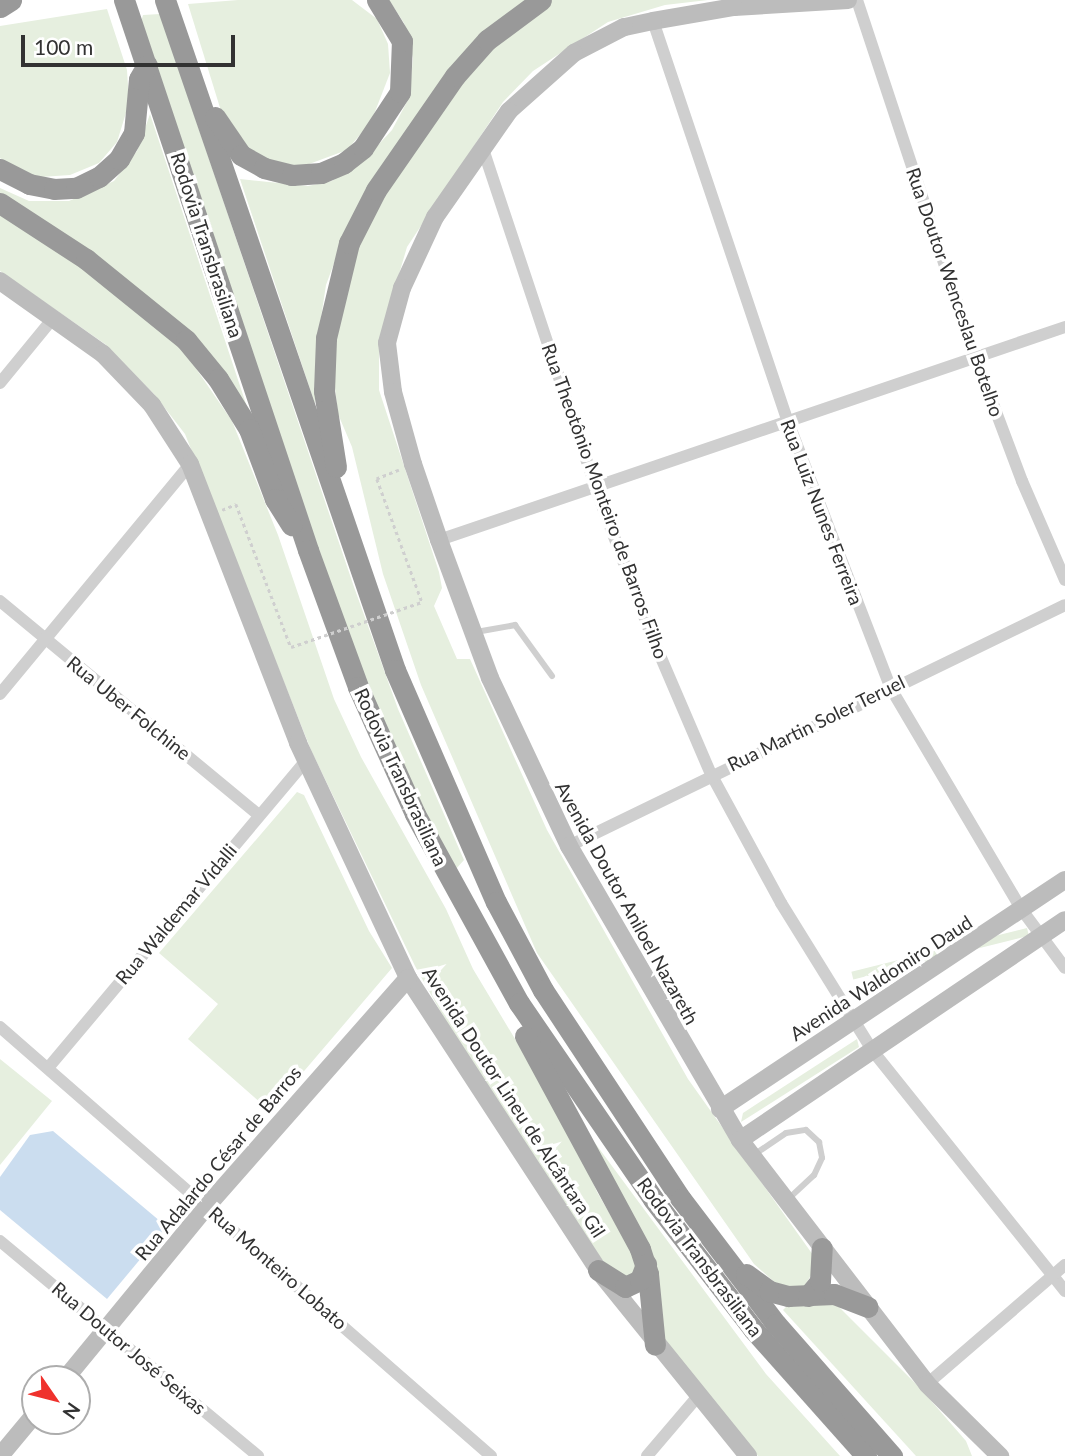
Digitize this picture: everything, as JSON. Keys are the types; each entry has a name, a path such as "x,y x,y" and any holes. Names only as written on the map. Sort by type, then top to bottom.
{"highway":[{"path":"0,7 12,0"},
{"name":"Rodovia Transbrasiliana","path":"124,0 308,550 358,687 415,814 519,1003 653,1199 736,1307 866,1456"},
{"name":"Rodovia Transbrasiliana","path":"165,0 205,110 233,206 420,735 496,902 543,990 620,1111 776,1324 892,1456"},
{"path":"205,110 218,120 241,155 264,168 292,175 321,173 344,163 363,148 400,92 402,41 377,0"},
{"path":"342,517 342,492 324,391 326,338 349,243 376,190 455,76 486,40 541,0"},
{"path":"0,169 29,184 54,189 76,188 99,177 119,159 134,133 139,79 147,65"},
{"path":"0,203 86,259 186,340 218,379 249,429 275,499 308,550"},
{"path":"519,1003 522,1029 646,1264 655,1345"},
{"path":"808,1296 820,1281 822,1248"},
{"path":"598,1270 625,1287 640,1280 646,1264"},
{"path":"732,1266 769,1290 808,1296 834,1294 868,1307"}],"main road":[{"name":"Avenida Doutor Aniloel Nazareth","path":"848,0 734,7 653,21 624,27 574,53 531,88 482,146 435,217 402,288 387,343 393,392 413,464 439,540 490,678 569,846 740,1140 927,1384 1000,1456"},
{"name":"Avenida Doutor Lineu de Alcântara Gil","path":"0,281 103,354 152,405 190,464 306,761 408,978 598,1270 655,1345 748,1456"},
{"name":"Avenida Waldomiro Daud","path":"720,1109 1065,880"},
{"path":"740,1140 1065,920"},
{"name":"Rua Adalardo César de Barros","path":"77,1365 206,1206 408,978"},
{"path":"4,1452 21,1432"}],"street":[{"name":"Rua Doutor Wenceslau Botelho","path":"858,0 975,356 1022,481 1065,580"},
{"name":"Rua Luiz Nunes Ferreira","path":"653,21 788,422 890,688 1022,910 1065,968"},
{"name":"Rua Theotônio Monteiro de Barros Filho","path":"482,146 596,489 650,632 711,774 781,903 872,1050 1051,1277 1065,1291"},
{"path":"0,383 54,317"},
{"path":"439,540 596,489 1065,327"},
{"path":"0,694 45,635 190,464"},
{"name":"Rua Uber Folchine","path":"0,600 259,815"},
{"name":"Rua Martin Soler Teruel","path":"569,846 711,774 1065,605"},
{"name":"Rua Waldemar Vidalli","path":"48,1068 306,761"},
{"name":"Rua Monteiro Lobato","path":"0,1027 491,1456"},
{"name":"Rua Doutor José Seixas","path":"0,1241 258,1456"},
{"path":"927,1384 1065,1265"},
{"path":"647,1456 698,1396"}],"lane":[{"path":"474,632 515,625 552,676"},
{"path":"752,1156 786,1133 806,1130 818,1142 822,1158 814,1175 786,1200"}],"path":[{"path":"236,503 290,647 422,601 377,480 413,464"}],"green space":[{"path":"238,0 352,0 377,19 388,44 390,73 371,122 347,150 301,167 272,163 242,147 221,111 188,4"},
{"path":"389,0 528,0 350,220 326,285 317,344 315,404 240,179 308,186 332,181 367,157 392,130 409,98 413,58 404,23"},
{"path":"551,0 708,0 665,5 608,22 533,71 503,102 407,247 379,342 379,390 439,572 442,588 434,606 457,659 470,659 547,830 688,1079 813,1255 817,1266 803,1288 780,1287 754,1264 537,953 421,685 383,574 352,447 338,414 332,362 339,294 380,197 489,43"},
{"path":"107,9 127,70 129,103 117,142 99,163 70,175 41,177 19,171 0,158 0,26"},
{"path":"160,14 354,587 398,709 464,860 455,870 386,733 328,580 141,22 143,15"},
{"path":"150,114 248,410 222,375 0,197 0,188 29,201 69,201 114,181 137,151"},
{"path":"0,214 96,275 184,351 232,421 278,535 334,699 361,757 446,909 473,969 572,1134 597,1192 632,1252 637,1268 627,1281 612,1275 461,1048 415,966 311,750 185,434 154,394 105,344 0,271"},
{"path":"297,792 304,795 369,931 392,968 270,1111 188,1039 218,1004 159,953"},
{"path":"1027,928 1029,936 853,980 851,972"},
{"path":"857,1039 859,1047 741,1122 743,1113"},
{"path":"0,1059 52,1101 0,1165"},
{"path":"592,1139 766,1374 840,1456 758,1456 663,1342"},
{"path":"834,1302 920,1388 966,1441 972,1456 916,1456 783,1310 789,1304"}],"water":[{"path":"53,1131 167,1227 107,1299 0,1210 0,1177 30,1135"}]}
